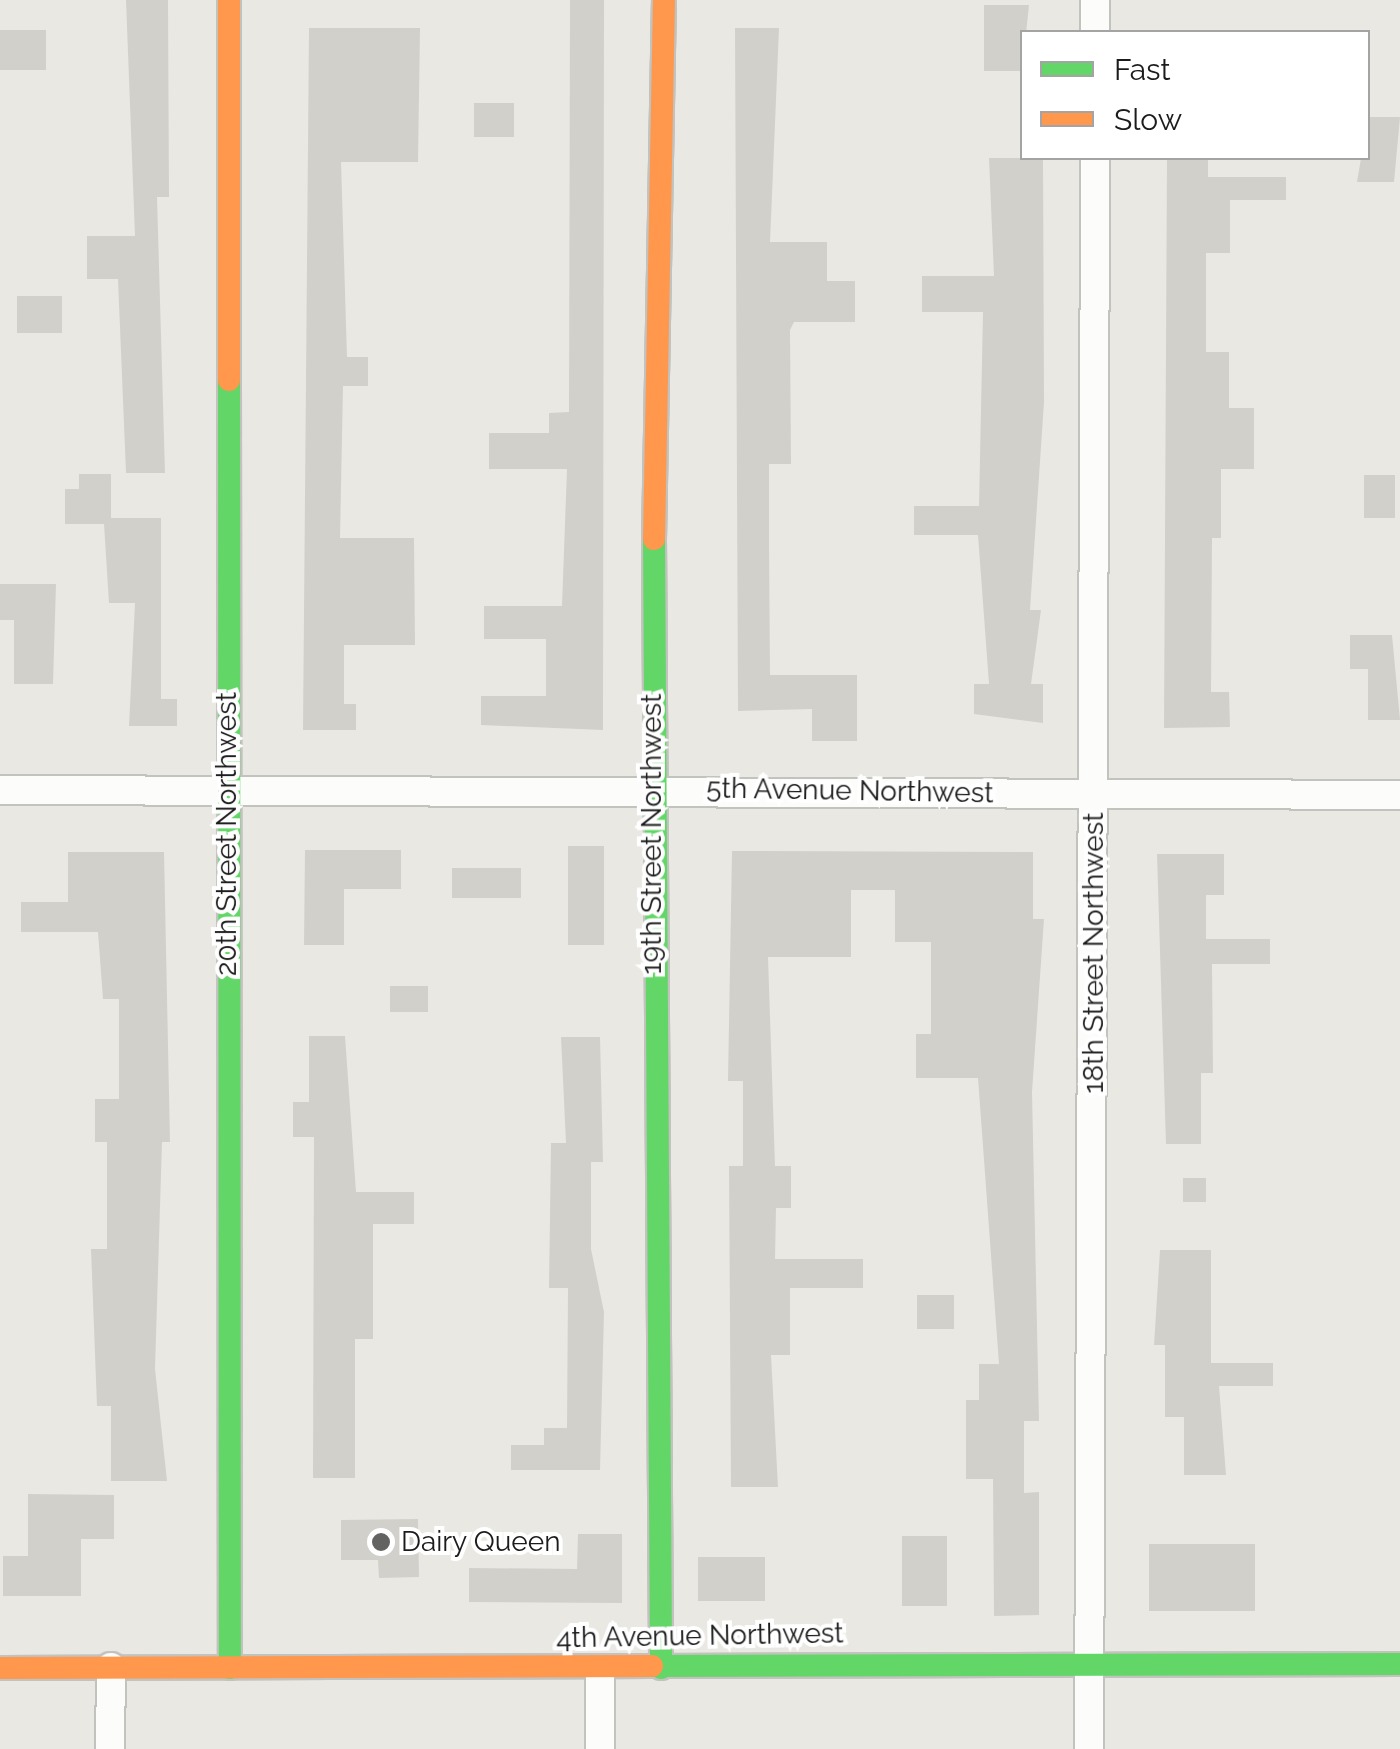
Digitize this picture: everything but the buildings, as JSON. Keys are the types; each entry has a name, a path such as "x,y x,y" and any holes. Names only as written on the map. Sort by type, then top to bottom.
{"street":[{"name":"20th Street Northwest","path":"229,0 230,1668"},
{"name":"19th Street Northwest","path":"662,1668 650,788 664,0"},
{"path":"1094,0 1095,30"},
{"name":"18th Street Northwest","path":"1089,1749 1096,793 1095,160"},
{"name":"5th Avenue Northwest","path":"0,790 650,788 1400,795"},
{"name":"4th Avenue Northwest","path":"0,1668 600,1670 1400,1664"},
{"path":"110,1749 111,1667"},
{"path":"600,1670 600,1749"}],"traffic: fast":[{"path":"229,380 230,1668"},
{"path":"654,539 661,1668"},
{"path":"652,1666 1400,1664"}],"traffic: slow":[{"path":"229,0 229,380"},
{"path":"654,539 664,0"},
{"path":"0,1668 652,1666"}],"place":[{"name":"Dairy Queen","path":"381,1542"}]}
